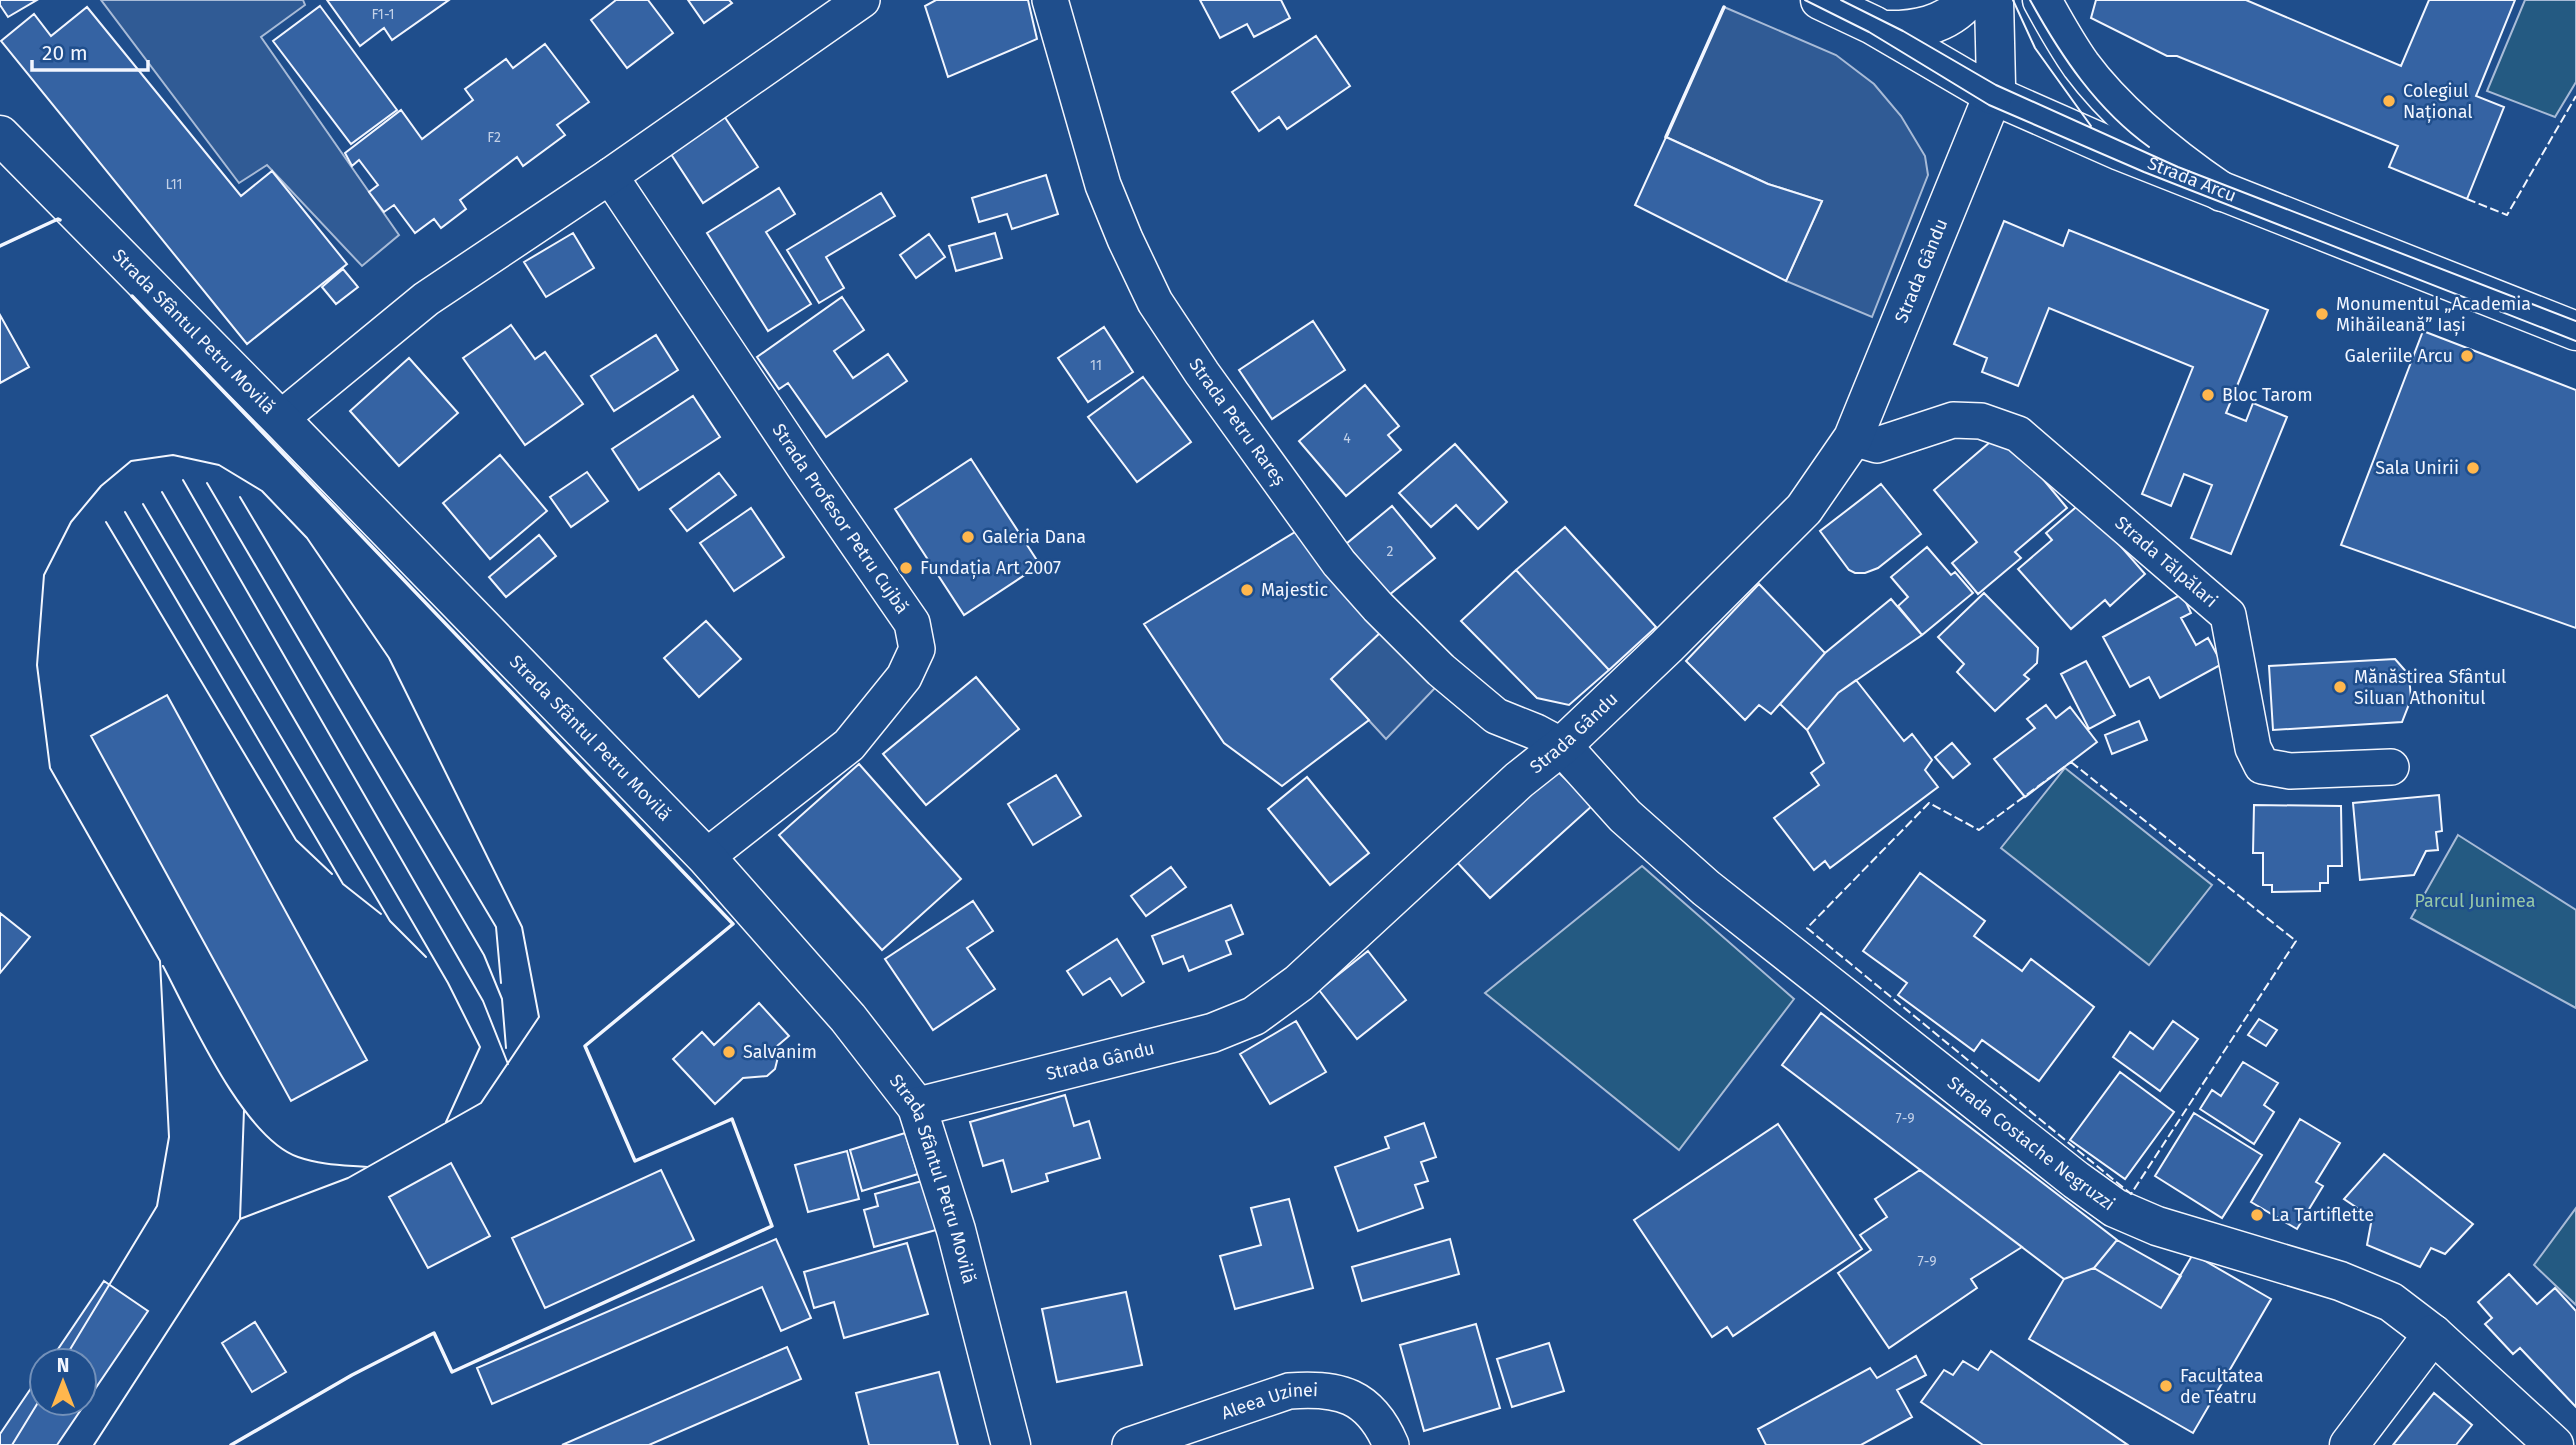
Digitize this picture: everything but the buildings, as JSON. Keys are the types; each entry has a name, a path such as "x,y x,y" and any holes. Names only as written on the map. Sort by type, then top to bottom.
{"street":[{"path":"280,419 426,299 610,176 862,0"},
{"name":"Strada Petru Rareș","path":"1050,0 1100,174 1125,239 1155,302 1202,373 1339,563 1378,607 1441,670 1496,716 1562,746"},
{"name":"Strada Arcu","path":"1820,0 1882,30 1993,95 2047,120 2576,331"},
{"path":"1882,30 1903,31 1942,21 1959,10 1968,0"},
{"name":"Strada Gându","path":"917,1107 1212,1033 1254,1016 1300,983 1519,780 1562,746 1804,509 1853,438 1993,95 1996,85 1994,0"},
{"path":"2042,0 2081,65 2107,96 2161,147 2222,192"},
{"name":"Strada Sfântul Petru Movilă","path":"0,135 706,857 848,1018 917,1107 956,1230 1011,1445"},
{"name":"Strada Profesor Petru Cujbă","path":"610,176 912,623 917,649 904,677 849,745 706,857"},
{"name":"Strada Tălpălari","path":"1853,438 1877,445 1953,420 1981,421 2018,434 2228,615 2253,748 2262,766 2290,771 2391,767"},
{"name":"Strada Costache Negruzzi","path":"1562,746 1625,816 1706,888 2115,1208 2157,1226 2340,1281 2391,1302 2432,1334 2554,1445"},
{"path":"2349,1445 2432,1334"},
{"name":"Aleea Uzinei","path":"1130,1445 1289,1391 1316,1389 1337,1391 1362,1402 1383,1425 1391,1445"}],"green space":[{"path":"2525,0 2576,0 2576,82 2555,117 2487,91"},
{"path":"2065,768 2212,885 2149,965 2001,848"},
{"name":"Parcul Junimea","path":"2458,835 2576,910 2576,1008 2411,918"},
{"path":"1642,866 1794,999 1679,1150 1485,993"},
{"path":"2576,1208 2576,1305 2534,1265"}],"shaded area":[{"path":"101,0 303,0 305,5 261,37 399,235 362,266 267,165 239,183"},
{"path":"1724,7 1836,55 1874,84 1901,116 1925,156 1928,175 1872,317 1786,281 1822,201 1768,184 1666,137"},
{"path":"1382,631 1435,688 1386,739 1331,679"}],"tram line":[{"path":"1805,0 1869,32 1989,105 2144,172 2576,341"},
{"path":"1841,0 1903,31 1996,85 2178,167 2576,321"},
{"path":"2013,0 2035,48 2091,126"},
{"path":"2030,0 2067,61 2096,99 2149,147"},
{"path":"71,1347 157,1206 169,1137 160,961 50,768 37,665 44,575 71,522 101,486 131,461 173,455 219,465 262,491 307,538 389,658 522,927 539,1017 481,1103 348,1178 240,1219 94,1445"},
{"path":"183,480 483,1001 508,1064"},
{"path":"207,483 484,955 502,999 506,1048"},
{"path":"162,492 448,983 480,1047 446,1122"},
{"path":"240,497 496,927 501,983"},
{"path":"143,504 390,921 426,957"},
{"path":"125,512 343,884 381,914"},
{"path":"106,522 296,840 332,874"},
{"path":"163,966 220,1074 258,1126 278,1145 298,1157 324,1163 367,1167"},
{"path":"240,1219 244,1110"},
{"path":"12,1445 29,1417"}],"fence":[{"path":"2467,199 2507,215 2576,96"},
{"path":"2071,762 2296,941 2131,1194 1807,928 1929,803 1979,830 2071,762"}],"wall":[{"path":"1666,137 1724,7"},
{"path":"0,246 60,220"},
{"path":"132,296 733,924 585,1046 635,1161 732,1119 772,1226 452,1372 434,1333 352,1375 231,1445"}],"place":[{"name":"Colegiul Național","path":"2389,101"},
{"name":"Monumentul „Academia Mihăileană” Iași","path":"2322,314"},
{"name":"Galeriile Arcu","path":"2467,356"},
{"name":"Bloc Tarom","path":"2208,395"},
{"name":"Sala Unirii","path":"2473,468"},
{"name":"Galeria Dana","path":"968,537"},
{"name":"Fundația Art 2007","path":"906,568"},
{"name":"Majestic","path":"1247,590"},
{"name":"Mănăstirea Sfântul Siluan Athonitul","path":"2340,687"},
{"name":"Salvanim","path":"729,1052"},
{"name":"La Tartiflette","path":"2257,1215"},
{"name":"Facultatea de Teatru","path":"2166,1386"}]}
